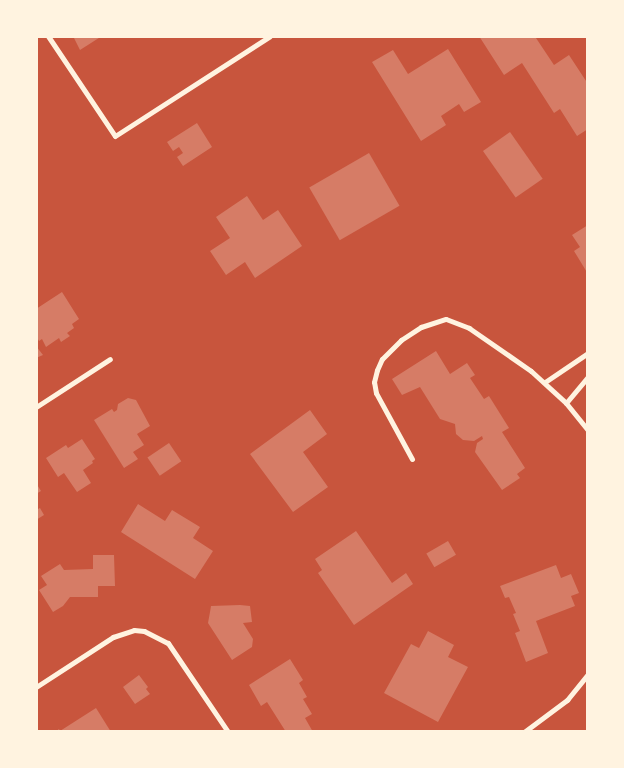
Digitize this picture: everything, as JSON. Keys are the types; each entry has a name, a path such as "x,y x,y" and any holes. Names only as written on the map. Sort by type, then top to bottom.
{"street":[{"path":"48,36 115,136 270,36"},
{"path":"412,459 382,407 374,382 382,359 401,340 431,322 451,319 469,328 545,382 566,403 588,430"},
{"path":"545,382 588,353"},
{"path":"36,407 110,358"},
{"path":"566,403 588,378"},
{"path":"36,687 113,637 134,630 152,633 168,643 228,732"},
{"path":"524,732 567,700 588,674"}],"building":[{"path":"73,36 102,36 80,50"},
{"path":"479,36 539,36 536,38 554,65 569,55 588,84 588,129 577,136 560,109 554,113 522,63 504,75"},
{"path":"448,49 481,102 464,112 459,104 441,116 446,125 421,141 372,62 393,50 408,74"},
{"path":"197,123 212,147 183,166 177,157 183,153 179,147 173,151 167,142"},
{"path":"510,132 543,179 516,198 483,151"},
{"path":"369,153 400,206 340,240 309,188"},
{"path":"247,196 263,220 278,210 302,246 255,278 245,262 226,275 210,251 230,238 216,217"},
{"path":"588,225 588,274 574,251 580,247 572,235"},
{"path":"62,292 79,319 72,324 74,328 67,333 70,336 61,342 59,338 46,347 42,339 39,341 36,336 36,309"},
{"path":"36,346 43,355 36,358"},
{"path":"436,351 450,374 467,363 475,375 470,378 484,399 489,396 509,428 502,432 525,468 517,474 520,478 502,490 475,452 477,443 483,439 482,436 474,441 463,440 456,434 455,424 440,419 420,387 402,395 392,379"},
{"path":"128,398 136,400 150,426 137,434 144,445 133,452 138,459 124,468 94,420 112,409 114,412 117,410 118,404"},
{"path":"310,410 327,434 303,452 328,487 293,512 250,454"},
{"path":"82,439 95,459 92,461 93,463 83,470 91,483 77,492 64,473 58,477 46,458 66,445 68,448"},
{"path":"169,443 181,461 160,476 147,458"},
{"path":"36,483 41,491 36,494"},
{"path":"138,504 165,521 172,510 200,527 193,538 213,551 195,579 121,532"},
{"path":"40,508 44,515 36,520 36,510"},
{"path":"356,531 392,583 406,573 413,584 354,625 318,573 322,570 315,559"},
{"path":"448,541 456,555 434,567 426,554"},
{"path":"93,555 114,555 115,586 98,586 98,597 70,597 63,606 53,612 39,590 47,585 41,576 60,564 64,570 93,569"},
{"path":"556,565 561,578 571,574 579,593 571,596 575,606 536,621 548,653 526,662 515,633 520,631 513,614 516,613 509,597 505,598 500,586"},
{"path":"211,606 250,606 252,622 243,623 253,639 252,647 232,660 208,623"},
{"path":"428,631 454,645 448,657 468,667 438,722 384,693 411,644 419,648"},
{"path":"290,659 303,680 299,683 307,697 303,699 312,714 305,718 313,732 286,732 267,702 261,706 249,685"},
{"path":"139,675 148,687 146,689 150,694 135,704 123,687"},
{"path":"96,708 111,732 55,732 59,729 60,731"}]}
